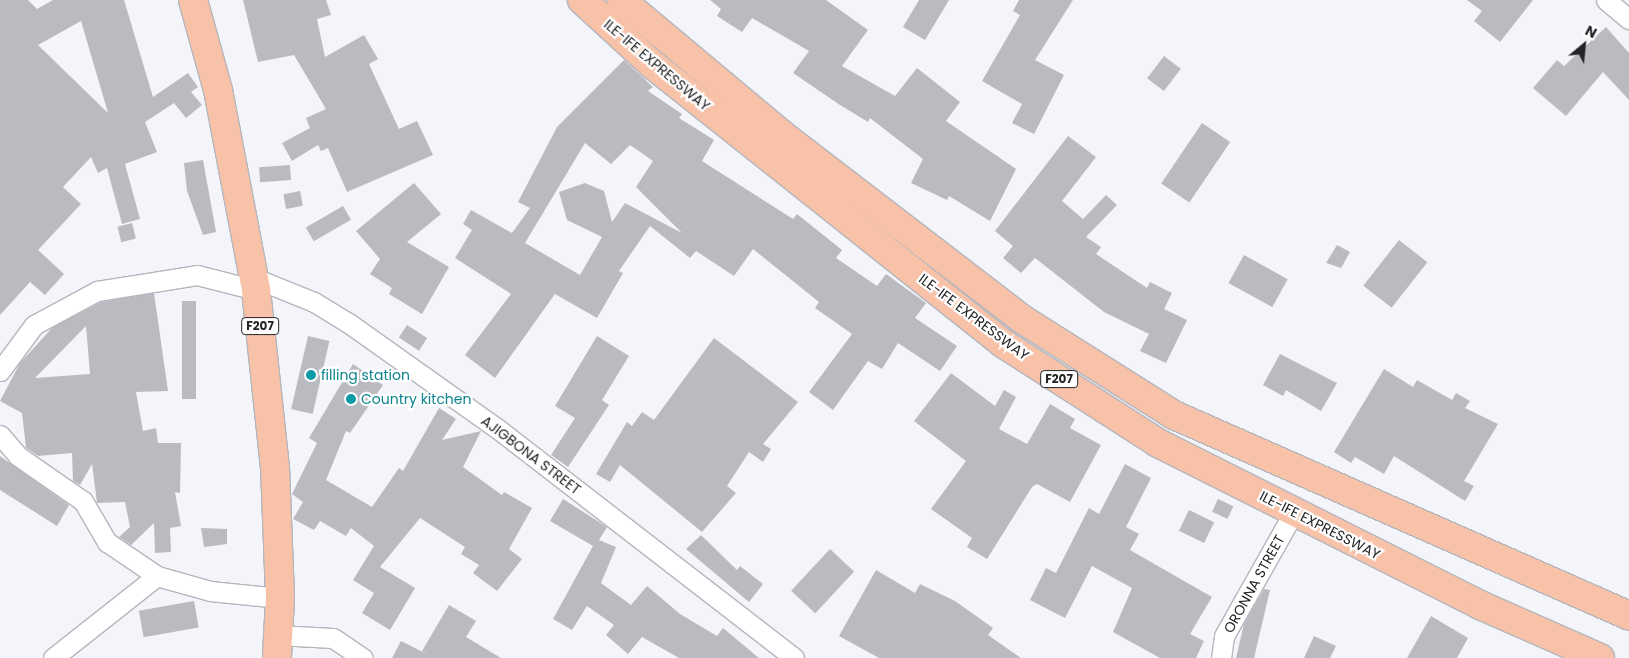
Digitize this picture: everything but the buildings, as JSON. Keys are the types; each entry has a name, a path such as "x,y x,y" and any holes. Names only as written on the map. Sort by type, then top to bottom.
{"main road":[{"name":"F207","path":"193,0 218,90 256,290 275,467 280,598 277,646"},
{"name":"ILE-IFE EXPRESSWAY","path":"582,0 653,65 1004,344 1158,443 1480,605 1600,658"},
{"name":"ILE-IFE EXPRESSWAY","path":"621,0 781,134 1022,319 1174,415 1629,616"}],"street":[{"path":"1606,0 1629,19"},
{"path":"0,371 34,325 97,291 197,275 256,290"},
{"name":"AJIGBONA STREET","path":"256,290 262,281 314,302 350,324 498,429 794,658"},
{"path":"0,434 18,456 83,501 107,542 157,576 210,591 280,598"},
{"name":"ORONNA STREET","path":"1221,658 1224,636 1294,512"},
{"path":"53,658 157,576"},
{"path":"277,646 333,638 363,658"}],"place":[{"name":"filling station","path":"311,375"},
{"name":"Country kitchen","path":"351,399"}]}
